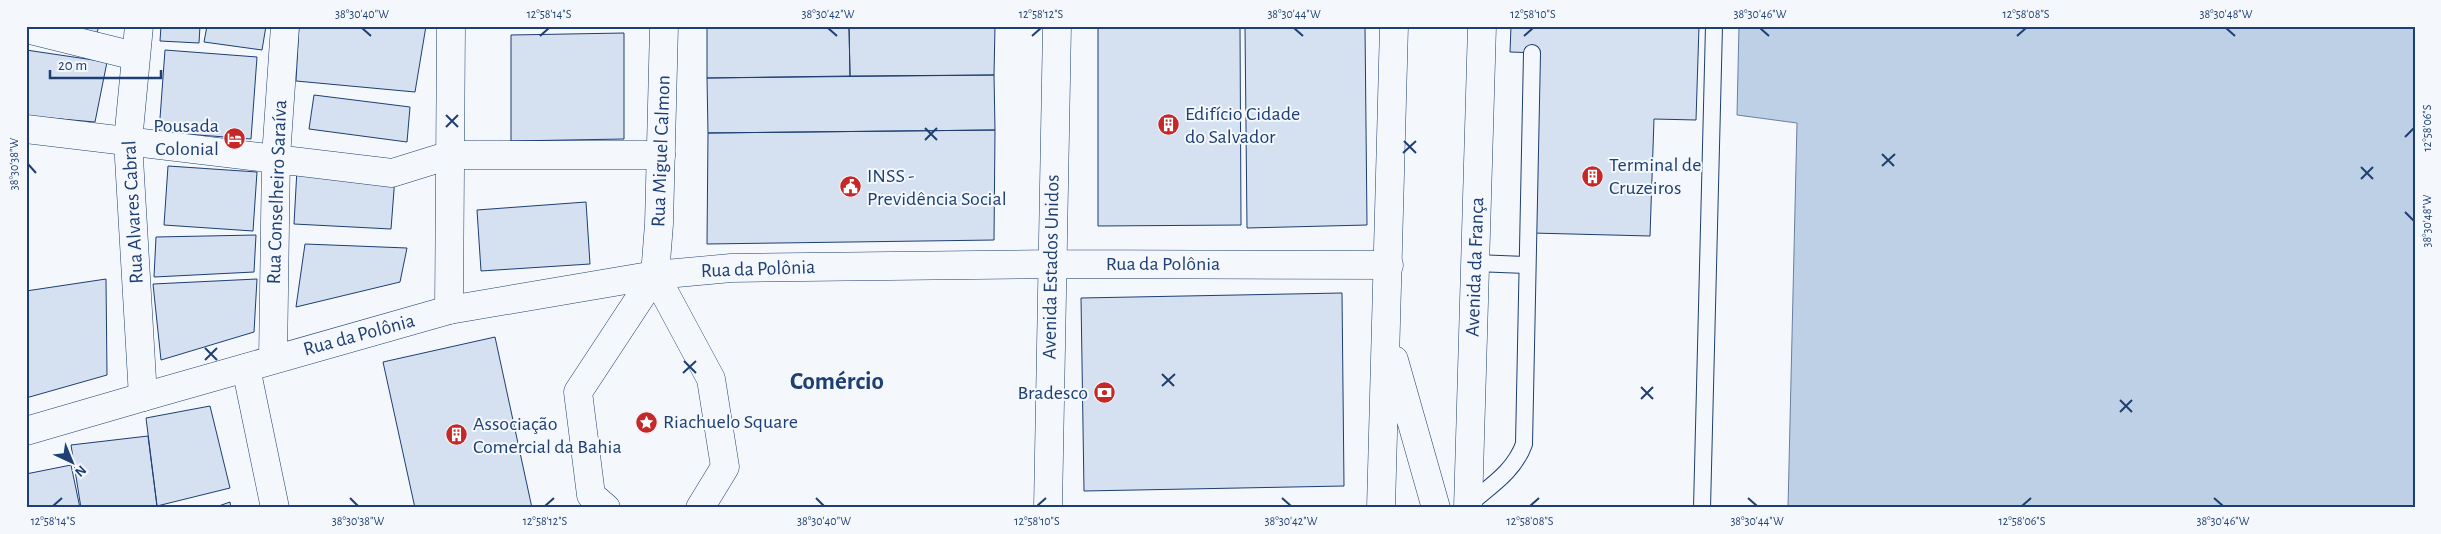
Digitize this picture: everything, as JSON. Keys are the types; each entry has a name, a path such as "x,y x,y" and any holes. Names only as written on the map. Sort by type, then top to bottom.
{"street":[{"name":"Rua Alvares Cabral","path":"139,26 128,141 143,397"},
{"name":"Rua Conselheiro Saraíva","path":"273,359 276,157 285,26"},
{"path":"449,310 451,26"},
{"name":"Rua Miguel Calmon","path":"655,275 661,156 664,26"},
{"name":"Avenida Estados Unidos","path":"1048,508 1051,264 1057,26"},
{"path":"1381,508 1394,26"},
{"name":"Avenida da França","path":"1468,506 1482,26"},
{"path":"26,28 135,56"},
{"path":"26,128 276,157 392,173 450,155 661,156"},
{"name":"Rua da Polônia","path":"26,431 449,310 655,275 731,268 1051,264 1388,265"},
{"path":"606,508 591,494 578,392 655,275 711,379 725,467 700,508"},
{"path":"1387,336 1436,508"},
{"path":"246,368 275,508"}],"lane":[{"path":"1702,508 1714,26"},
{"path":"1468,506 1518,459 1524,444 1532,53"},
{"path":"1475,263 1527,265"}],"water":[{"path":"1739,26 2415,26 2415,508 1788,508 1797,123 1737,115"}],"building":[{"path":"44,26 99,26 95,39"},
{"path":"161,26 200,26 199,43 160,41"},
{"path":"207,26 266,26 262,50 204,42"},
{"path":"299,26 426,26 415,92 296,81"},
{"path":"707,26 849,26 850,76 707,78"},
{"path":"849,26 995,26 994,75 850,76"},
{"name":"Edifício Cidade do Salvador","path":"1098,26 1240,26 1241,225 1098,226"},
{"path":"1245,26 1365,26 1367,225 1247,228"},
{"name":"Terminal de Cruzeiros","path":"1511,26 1699,26 1696,120 1654,119 1650,236 1532,233 1538,53 1510,52"},
{"path":"624,33 624,139 511,141 511,35"},
{"path":"26,50 107,62 95,122 26,116"},
{"path":"165,50 257,57 251,139 159,132"},
{"path":"994,75 995,130 708,133 707,78"},
{"path":"314,95 410,107 407,142 309,129"},
{"name":"INSS - Previdência Social","path":"995,130 994,240 707,244 708,133"},
{"path":"168,166 257,172 253,231 164,225"},
{"path":"297,169 395,177 391,229 294,224"},
{"path":"586,202 590,264 481,271 477,210"},
{"path":"256,235 254,272 154,277 156,237"},
{"path":"305,244 407,248 400,282 296,307"},
{"path":"106,279 107,375 26,398 26,291"},
{"path":"257,279 254,332 161,360 153,284"},
{"path":"1342,293 1344,486 1084,491 1081,298"},
{"name":"Associação Comercial da Bahia","path":"495,337 532,508 415,508 383,362"},
{"path":"210,406 230,488 157,506 146,418"},
{"path":"148,436 157,506 81,508 71,445"},
{"path":"71,465 80,508 26,508 26,474"},
{"path":"230,502 231,508 213,508"}],"place":[{"name":"Edifício Cidade do Salvador","path":"1169,125"},
{"name":"Pousada Colonial","path":"235,138"},
{"name":"Terminal de Cruzeiros","path":"1593,176"},
{"name":"INSS - Previdência Social","path":"851,187"},
{"name":"Bradesco","path":"1104,393"},
{"name":"Riachuelo Square","path":"647,422"},
{"name":"Associação Comercial da Bahia","path":"457,435"}],"district":[{"name":"Comércio","path":"837,381"}]}
